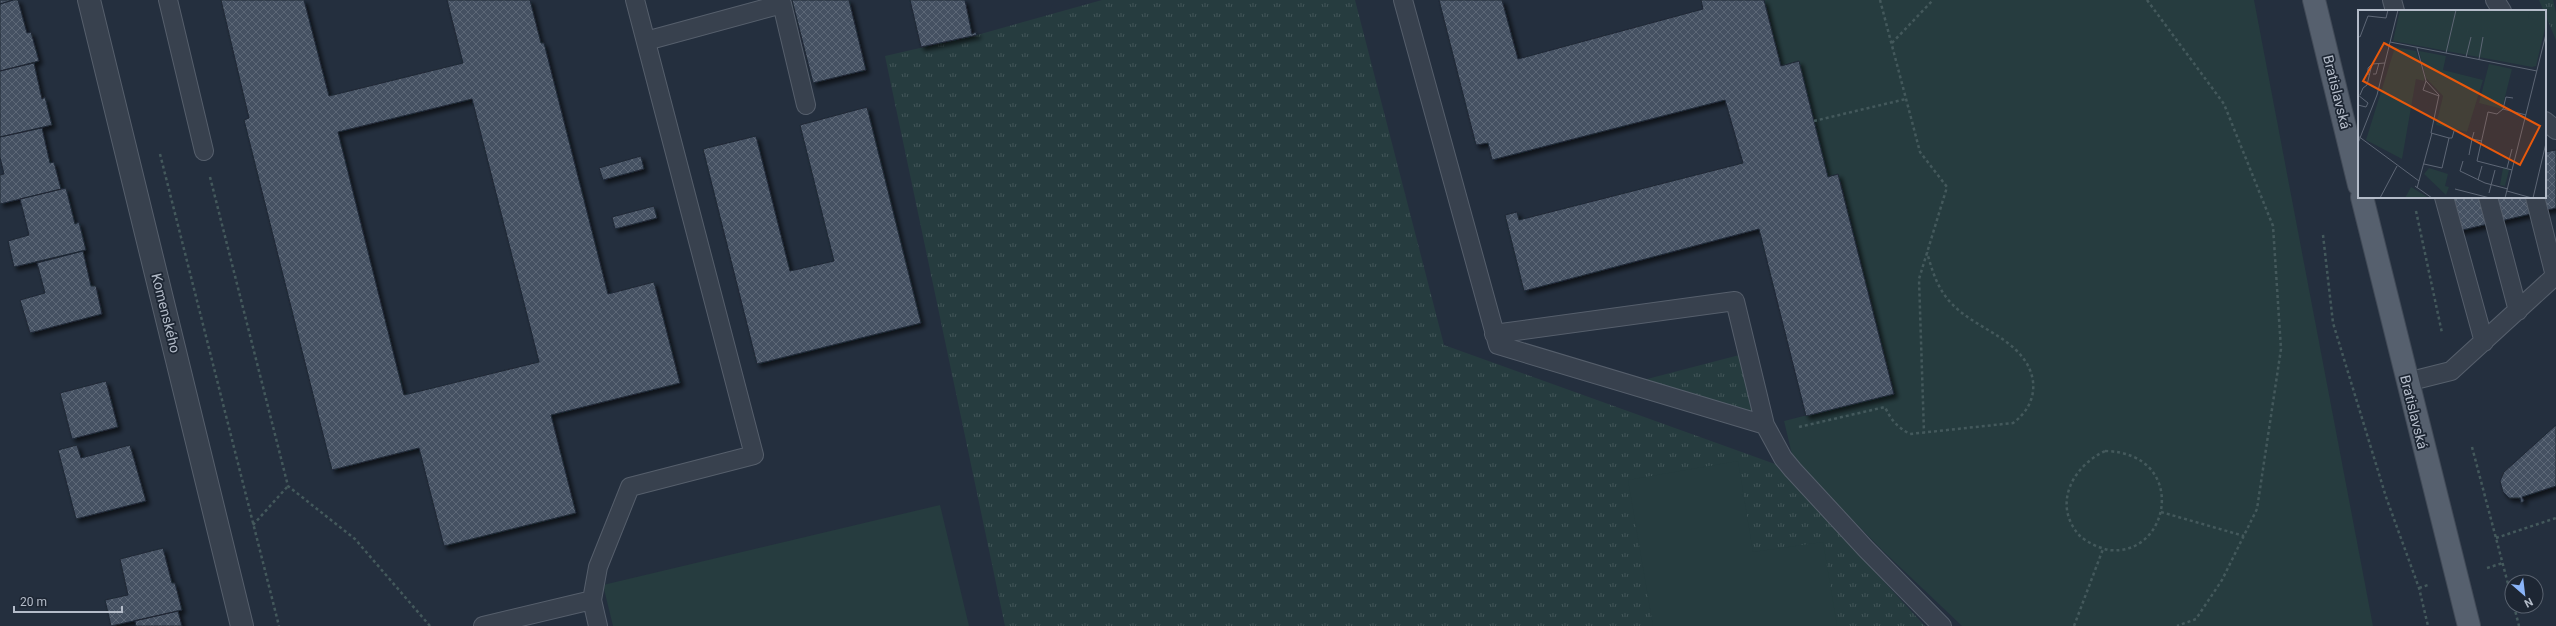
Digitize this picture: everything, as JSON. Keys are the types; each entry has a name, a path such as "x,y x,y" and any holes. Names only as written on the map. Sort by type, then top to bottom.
{"main road":[{"name":"Bratislavská","path":"2314,0 2358,181"},
{"name":"Bratislavská","path":"2362,198 2469,626"}],"street":[{"name":"Komenského","path":"89,0 242,626"}],"lane":[{"path":"168,0 204,151"},
{"path":"598,626 592,600 598,567 630,487 754,455 635,0"},
{"path":"1403,0 1498,345 1767,429"},
{"path":"2392,0 2395,10"},
{"path":"2495,0 2501,10"},
{"path":"646,41 781,2 806,105"},
{"path":"2546,122 2556,130"},
{"path":"2444,198 2484,342"},
{"path":"2488,198 2518,311"},
{"path":"2407,382 2452,371 2556,276 2535,198"},
{"path":"1494,334 1735,301 1767,429 1783,458 1866,549 1942,626"},
{"path":"483,626 592,600"}],"path":[{"path":"1880,0 1920,152 1947,187 1919,279 1924,433"},
{"path":"1891,43 1932,0"},
{"path":"2147,0 2224,104 2273,226 2281,349 2257,509 2222,580 2196,619 2177,626"},
{"path":"1814,121 1906,99"},
{"path":"158,147 279,626"},
{"path":"204,151 288,486 355,539 430,626"},
{"path":"2415,205 2442,333"},
{"path":"2323,235 2333,323 2386,497 2419,588 2428,626"},
{"path":"1767,429 1886,407 1890,418 1899,428 1910,434 2013,423 2023,416 2033,401 2034,387 2030,370 2017,350 1961,312 1945,296 1934,274 1927,252"},
{"path":"2472,447 2506,574"},
{"path":"2105,451 2117,451 2139,459 2149,467 2158,479 2164,495 2162,512 2152,531 2137,544 2121,551 2103,549 2080,536 2073,527 2066,501 2068,489 2082,466 2092,457 2105,451"},
{"path":"253,525 288,486"},
{"path":"2162,512 2244,536"},
{"path":"2496,538 2556,518"},
{"path":"2074,626 2103,549"},
{"path":"2482,569 2503,563"},
{"path":"2516,614 2519,626"}],"green space":[{"path":"1102,0 1355,0 1444,345 1775,464 1925,626 1005,626 885,56 977,35"},
{"path":"1764,0 2254,0 2373,626 1962,626 1882,550 1793,459 1784,421 1894,393 1838,174 1828,177 1799,62 1781,66"},
{"path":"2539,0 2553,0 2556,13 2556,40 2546,16 2546,10 2543,10"},
{"path":"1747,353 1765,425 1628,384"},
{"path":"1738,461 1753,552 1823,542 1837,626 1653,626 1628,480"},
{"path":"940,505 969,626 613,626 603,585"}],"building":[{"path":"0,0 13,0 0,4"},
{"path":"18,0 27,33 31,32 39,61 0,71 0,4"},
{"path":"221,0 304,0 329,96 463,63 447,0 530,0 541,43 544,43 608,294 654,282 680,383 551,415 576,513 444,546 419,448 332,470 244,120 249,118","holes":["472,99 539,362 404,395 338,132"]},
{"path":"792,0 849,0 866,70 813,83"},
{"path":"910,0 965,0 972,34 976,32 977,35 921,47"},
{"path":"1439,0 1502,0 1518,59 1703,9 1701,0 1764,0 1781,66 1799,61 1828,177 1838,174 1894,394 1806,416 1759,229 1524,291 1505,215 1517,212 1519,220 1743,163 1725,100 1492,160 1488,143 1476,145"},
{"path":"34,63 42,99 45,97 52,125 0,137 0,71"},
{"path":"867,107 921,323 757,364 703,149 756,136 790,271 834,261 800,125"},
{"path":"42,128 50,163 54,162 61,189 0,204 0,175 4,174 0,157 0,137"},
{"path":"2556,150 2556,208 2450,233 2441,198 2546,198 2546,152"},
{"path":"641,156 644,169 603,180 599,168"},
{"path":"66,188 75,224 79,222 86,250 14,267 8,241 29,235 20,199"},
{"path":"654,206 657,218 615,229 612,217"},
{"path":"83,251 91,286 96,286 102,314 30,333 20,300 45,293 37,263"},
{"path":"106,381 118,427 72,439 60,393"},
{"path":"2556,425 2556,486 2522,497 2524,501 2521,503 2520,498 2509,498 2503,492 2500,481 2504,472"},
{"path":"77,445 81,458 130,445 146,501 76,519 58,450"},
{"path":"163,548 172,583 175,583 182,610 111,626 105,600 128,595 120,559"},
{"path":"178,611 182,626 136,626 135,621"}]}
